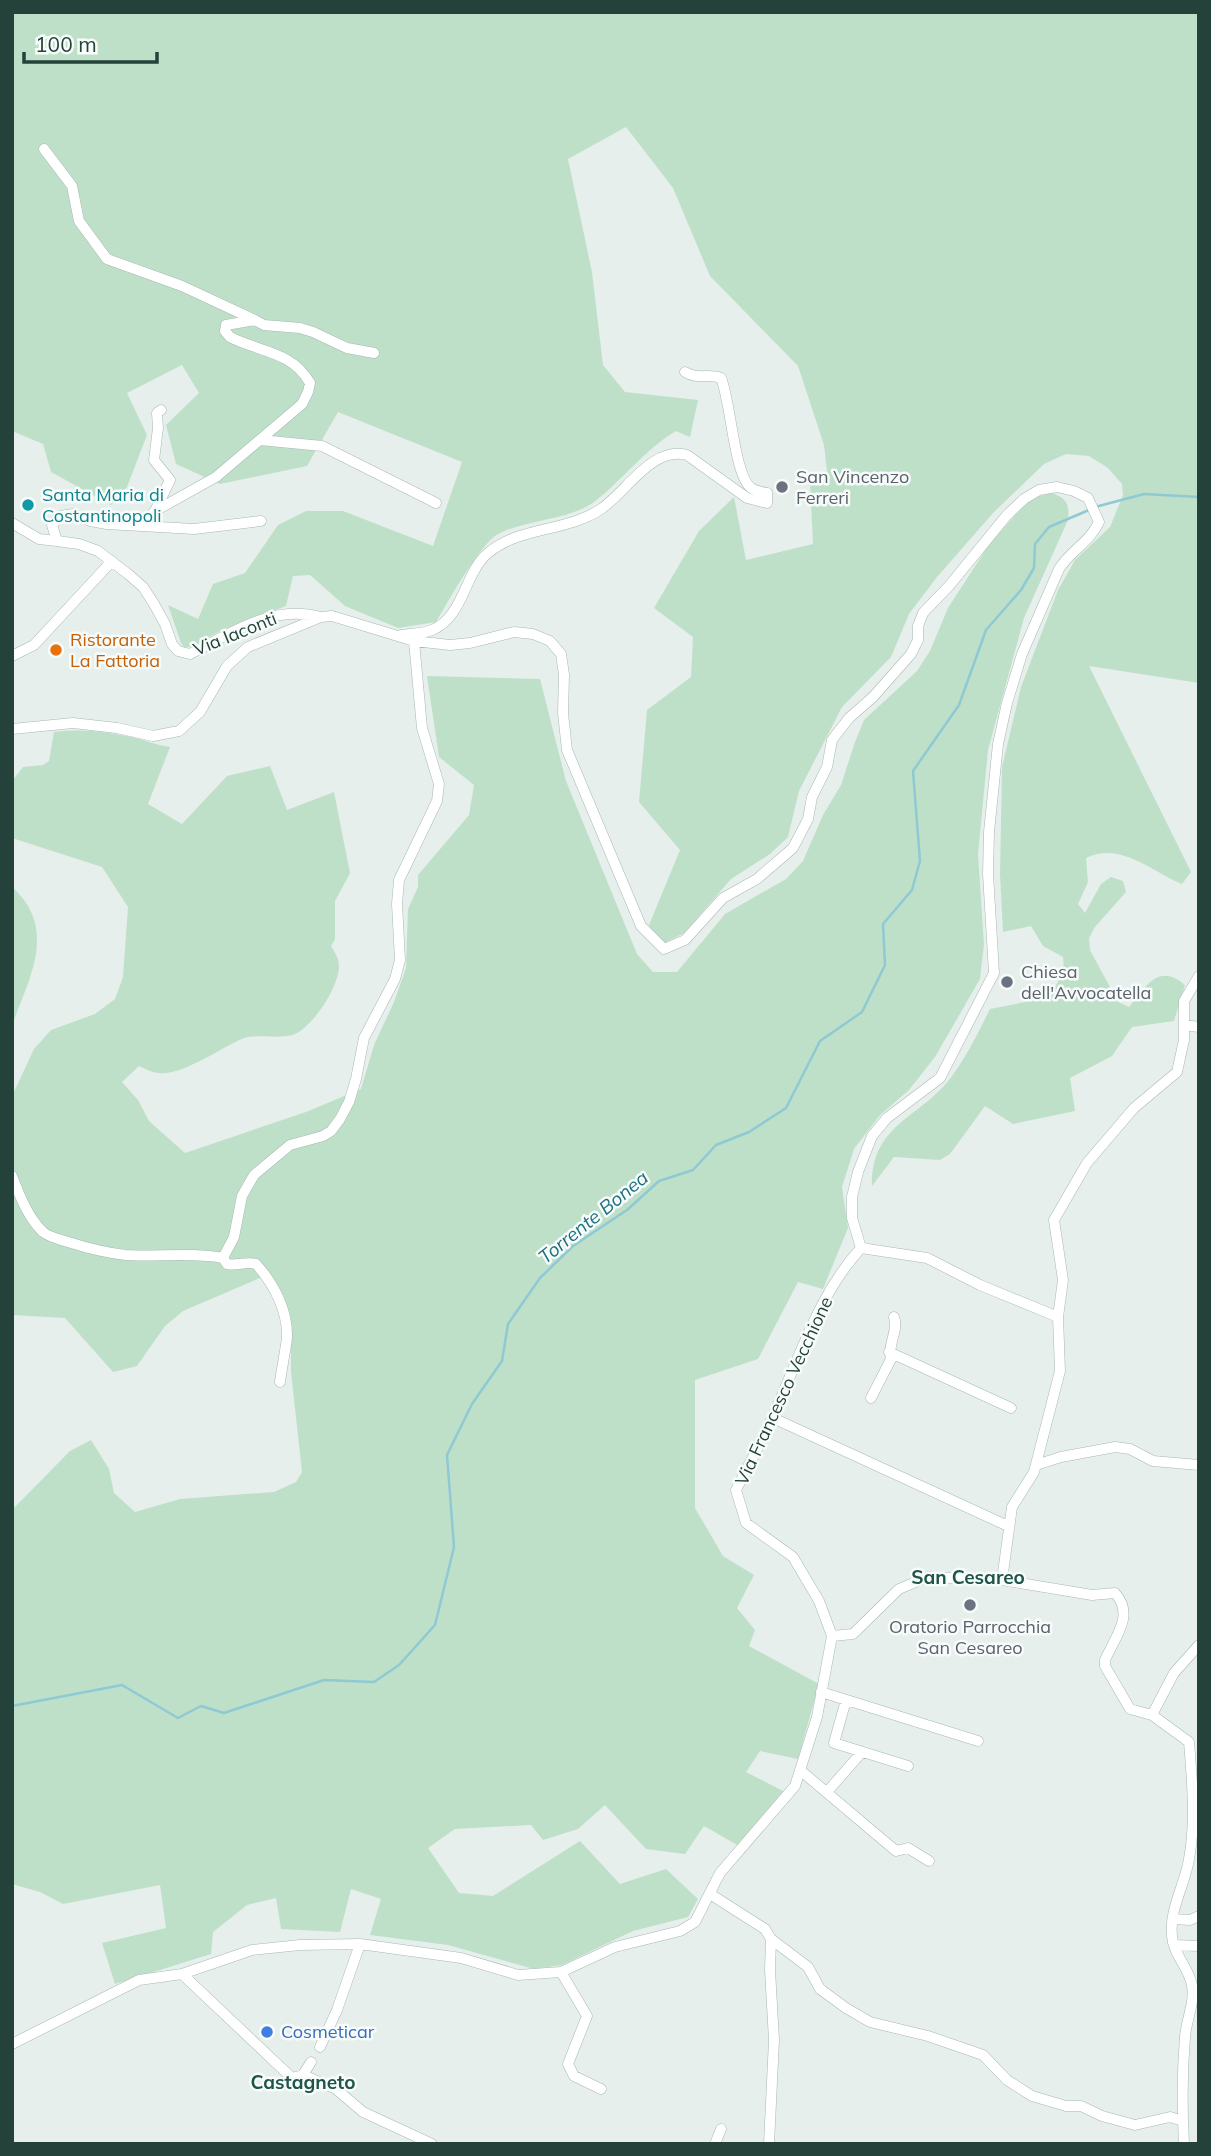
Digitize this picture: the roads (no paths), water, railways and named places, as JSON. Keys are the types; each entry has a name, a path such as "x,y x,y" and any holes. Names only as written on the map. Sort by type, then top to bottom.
{"street":[{"path":"44,149 72,186 79,221 107,259 182,286 264,325 300,328 346,348 374,354"},
{"path":"121,524 148,517 216,477 302,404 310,383 306,376 281,356 264,348 241,343 225,331 226,325 255,320"},
{"path":"397,636 435,629 445,621 487,554 514,538 586,518 602,508 646,467 662,457 676,452 687,455 747,498 768,503 767,493 752,490 745,480 737,456 726,390 721,378 712,375 699,378 685,372"},
{"path":"155,511 170,480 155,460 157,413 161,410"},
{"path":"260,440 322,446 436,503"},
{"path":"12,729 73,723 117,727 153,736 179,731 200,712 227,666 248,647 321,617 332,616 414,642 450,645 514,632 533,634 550,641 561,654 565,675 563,713 568,750 641,926 664,949 685,940 723,898 757,879 793,848 808,819 812,797 828,767 832,740 849,718 873,697 911,654 918,640 918,626 923,613 949,586 1007,515 1024,499 1039,490 1058,486 1088,498 1099,522 1088,539 1059,569 1023,654 1007,703 993,777 989,832 994,973 940,1078 887,1118 872,1136 852,1197 852,1218 861,1248 927,1258 980,1285 1058,1317"},
{"path":"57,541 52,526 60,516 73,514 90,521 194,529 261,521"},
{"name":"Via Iaconti","path":"14,528 40,539 79,544 98,551 112,561 143,587 165,624 172,644 183,653 190,654 258,621 280,615 302,612 321,617"},
{"path":"12,656 34,645 112,561"},
{"path":"223,1258 234,1237 242,1196 254,1175 290,1145 323,1136 331,1131 340,1119 356,1079 364,1038 395,979 400,960 397,904 399,880 437,801 439,784 422,728 414,642"},
{"path":"1002,1580 1012,1507 1034,1472 1060,1371 1058,1317 1063,1280 1054,1220 1087,1163 1134,1108 1177,1072 1184,1040 1184,1001 1199,976"},
{"path":"1184,1025 1199,1027"},
{"path":"12,1176 19,1195 33,1218 44,1233 58,1239 128,1255 202,1254 223,1258 227,1264 256,1264 282,1306 287,1336 280,1382"},
{"name":"Via Francesco Vecchione","path":"832,1636 819,1601 793,1557 746,1522 736,1490 773,1418 808,1332 845,1265 861,1248"},
{"path":"871,1398 891,1359 889,1352 897,1325 894,1317"},
{"path":"889,1352 1011,1408"},
{"path":"773,1418 1008,1526"},
{"path":"1036,1465 1061,1457 1115,1447 1130,1449 1153,1461 1199,1465"},
{"path":"12,2044 139,1980 182,1975 252,1951 300,1945 360,1944 461,1958 518,1975 561,1972 615,1947 680,1931 695,1922 720,1873 795,1786 817,1717 832,1636 853,1634 899,1589 928,1577 1002,1580 1093,1595 1115,1593 1123,1601 1124,1619 1105,1660 1105,1666 1130,1709 1152,1715 1189,1742 1189,1859 1175,1904 1172,1936 1192,1984 1192,2004 1185,2033 1184,2144"},
{"path":"1152,1715 1174,1673 1199,1645"},
{"path":"821,1692 978,1741"},
{"path":"846,1700 834,1743 908,1766"},
{"path":"827,1792 862,1752"},
{"path":"800,1770 896,1851 908,1849 929,1861"},
{"path":"710,1894 765,1929 771,1939 808,1967 820,1989 870,2022 928,2036 983,2055 1007,2081 1032,2096 1066,2106 1081,2106 1102,2116 1135,2125 1170,2117 1183,2121"},
{"path":"1174,1919 1190,1920 1199,1916"},
{"path":"769,2144 774,2040 771,1939"},
{"path":"320,2047 337,2010 360,1944"},
{"path":"1174,1945 1199,1945"},
{"path":"561,1972 587,2016 568,2064 574,2076 601,2088"},
{"path":"182,1975 292,2078 303,2075 336,2089 363,2112 432,2144"},
{"path":"303,2075 311,2062"},
{"path":"715,2144 721,2129"}],"waterway":[{"name":"Torrente Bonea","path":"1095,507 1144,494 1199,497"},
{"name":"Torrente Bonea","path":"12,1706 122,1685 178,1718 201,1706 224,1713 324,1680 374,1682 399,1665 435,1625 454,1547 447,1455 472,1404 502,1361 508,1324 540,1278 573,1246 627,1210 659,1181 693,1170 716,1145 749,1132 786,1108 820,1041 862,1012 885,965 883,924 912,890 920,861 913,771 959,705 986,630 1021,590 1034,568 1035,544 1049,527 1089,510"}],"place":[{"name":"San Vincenzo Ferreri","path":"782,487"},
{"name":"Santa Maria di Costantinopoli","path":"28,505"},
{"name":"Ristorante La Fattoria","path":"56,650"},
{"name":"Chiesa dell'Avvocatella","path":"1007,982"},
{"name":"Oratorio Parrocchia San Cesareo","path":"970,1605"},
{"name":"Cosmeticar","path":"267,2032"}],"district":[{"name":"San Cesareo","path":"968,1577"},
{"name":"Castagneto","path":"303,2082"}]}
